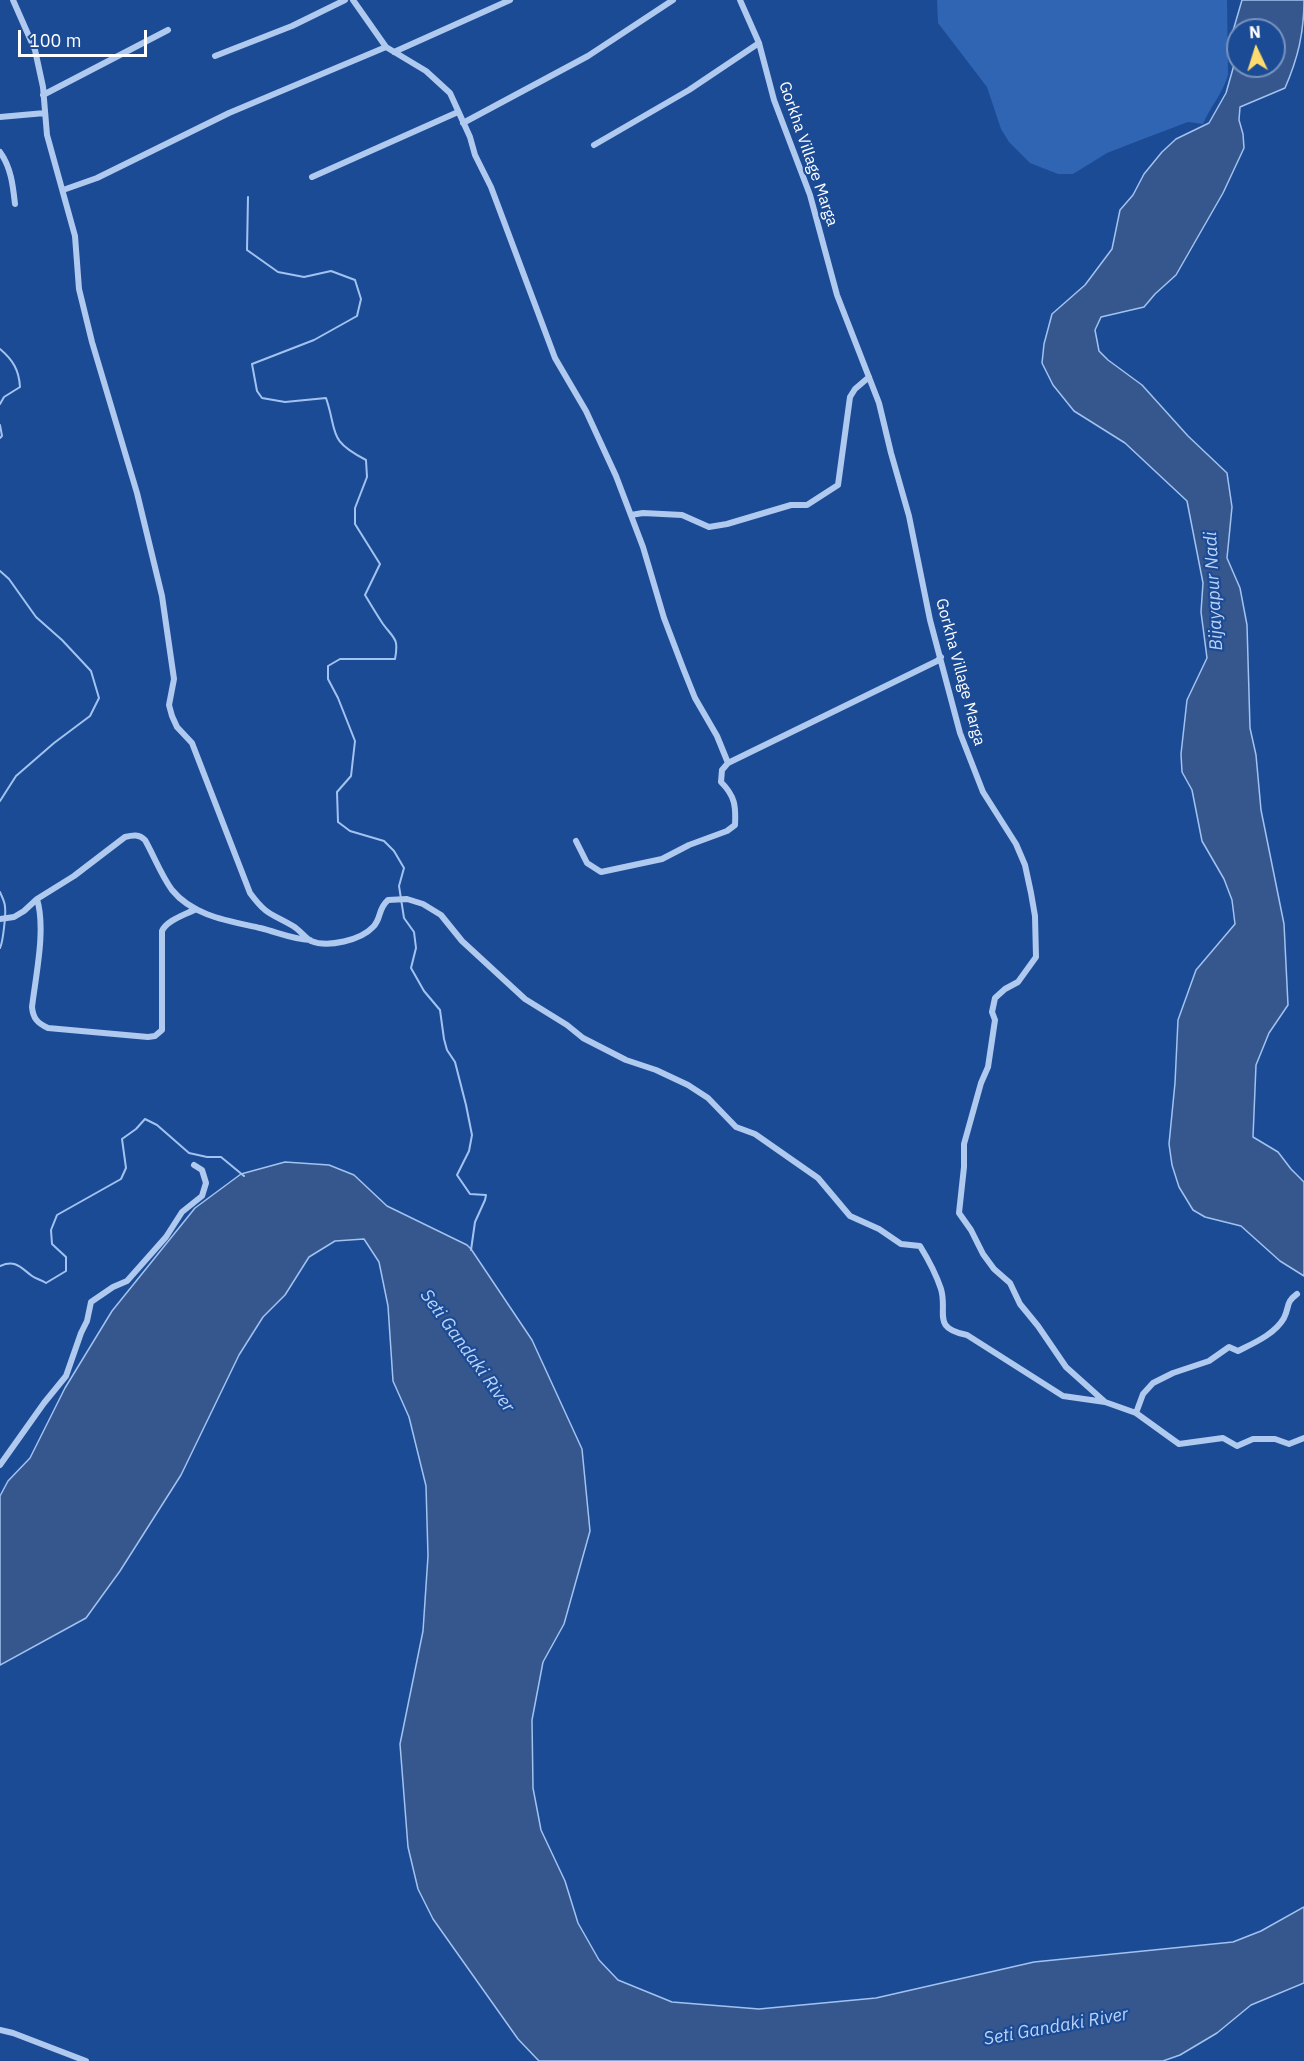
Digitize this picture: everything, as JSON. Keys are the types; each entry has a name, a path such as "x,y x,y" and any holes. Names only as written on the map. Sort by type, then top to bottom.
{"street":[{"path":"13,0 35,50 44,95 47,135 75,236 80,289 92,342 137,493 162,596 174,679 169,705 172,716 177,727 192,743 200,761 250,893 262,909 273,917 292,925 310,940"},
{"path":"215,56 292,26 345,0"},
{"path":"353,0 386,47 426,71 450,93 492,187 555,358 586,411 616,476 682,668 729,763"},
{"path":"394,52 510,0"},
{"path":"463,123 588,56 673,0"},
{"name":"Gorkha Village Marga","path":"740,0 759,43 774,100 802,170 818,220 837,295 879,403 909,516 930,620 960,734 983,792 1007,828 1025,865 1035,916 1036,957 1018,982 995,998 992,1012 995,1020 988,1067 981,1083 964,1144 959,1213 982,1254 1010,1283 1020,1304 1066,1367 1105,1402 1136,1413 1179,1444 1223,1438 1237,1446 1253,1439 1263,1438 1289,1444 1304,1438"},
{"path":"44,95 168,30"},
{"path":"594,145 689,90 759,43"},
{"path":"63,190 98,178 229,113 386,47"},
{"path":"312,177 458,112"},
{"path":"0,117 45,113"},
{"path":"0,153 6,161 13,185 15,204"},
{"path":"631,515 643,513 682,515 709,527 753,518 791,505 807,506 823,497 838,485 850,397 855,388 869,377"},
{"path":"576,841 587,863 601,872 662,860 689,844 727,831 735,825 736,811 731,792 721,782 722,770 729,763 941,657"},
{"path":"0,919 14,917 37,899 74,876 124,837 134,835 146,840 172,889 184,902 196,909 238,924 262,928 297,939 334,943 359,936 374,927 379,919 381,906 388,900 407,900 423,904 441,915 462,940 525,999 567,1025 583,1038 626,1060 656,1070 688,1085 708,1098 736,1127 755,1134 818,1178 850,1216 879,1229 901,1244 920,1246 942,1290 945,1323 952,1332 967,1335 1063,1396 1105,1402"},
{"path":"37,899 42,926 32,1007 35,1019 48,1028 148,1037 155,1036 162,1030 162,931 164,925 196,909"},
{"path":"0,1465 66,1376 87,1321 91,1302 113,1287 127,1281 166,1237 182,1212 202,1196 206,1183 202,1170 194,1165"},
{"path":"1136,1413 1143,1394 1154,1383 1173,1373 1209,1361 1229,1347 1238,1351 1266,1336 1284,1318 1288,1301 1297,1294"},
{"path":"0,2030 86,2061"}],"shaded area":[{"path":"937,0 1227,0 1227,78 1203,124 1188,122 1107,153 1073,174 1058,174 1030,163 1009,142 1001,129 987,87 938,23"}],"water":[{"name":"Bijayapur Nadi","path":"1242,0 1304,0 1299,45 1285,88 1240,107 1239,120 1244,148 1223,193 1176,275 1144,307 1101,317 1095,330 1099,351 1142,385 1188,436 1227,473 1232,507 1227,558 1240,588 1247,625 1250,728 1256,755 1261,810 1284,924 1288,1005 1269,1033 1256,1065 1253,1137 1278,1152 1304,1182 1304,1276 1280,1261 1241,1226 1205,1217 1193,1210 1179,1187 1172,1165 1169,1144 1178,1020 1196,970 1235,924 1232,900 1224,879 1202,841 1192,790 1182,772 1181,754 1187,700 1207,658 1201,612 1203,583 1187,501 1125,443 1074,411 1053,385 1042,363 1044,344 1052,314 1085,285 1112,249 1120,210 1133,195 1144,174 1176,139 1209,123 1226,93 1230,78 1286,78 1286,18 1237,18"},
{"name":"Seti Gandaki River","path":"285,1162 329,1165 354,1175 387,1206 467,1245 532,1340 582,1449 590,1531 564,1624 543,1662 532,1720 533,1788 541,1830 565,1881 578,1923 599,1960 618,1980 672,2002 759,2009 876,1998 1034,1962 1233,1942 1261,1931 1304,1907 1304,1983 1251,2005 1217,2033 1180,2055 1163,2061 539,2061 518,2039 433,1919 418,1889 408,1847 400,1744 423,1631 428,1556 426,1486 409,1417 393,1381 388,1306 379,1262 364,1239 335,1241 309,1257 285,1295 263,1317 239,1355 181,1475 120,1571 86,1618 0,1665 0,1496 8,1481 30,1458 65,1388 112,1311 195,1208 241,1174"}],"waterway":[{"path":"248,197 247,250 278,272 304,277 331,271 355,280 361,299 357,316 314,340 252,364 257,391 262,398 285,402 326,398 339,441 366,460 367,477 355,508 355,524 380,564 365,595 395,639 396,652 395,659 340,659 328,666 328,679 355,741 351,776 337,792 338,822 350,831 384,841 394,851 404,868 399,886 404,918 414,932 416,948 411,968 424,991 440,1010 444,1039 447,1050 455,1062 472,1135 469,1151 457,1175 470,1194 486,1195 475,1222 471,1250"},
{"path":"0,349 14,366 20,387 4,397 0,404"},
{"path":"0,425 2,436 0,438"},
{"path":"0,571 9,579 36,617 62,640 91,671 99,698 90,716 16,776 0,801"},
{"path":"0,892 5,911 0,948"},
{"path":"0,1266 14,1264 46,1283 66,1271 66,1257 52,1244 51,1230 57,1215 121,1179 126,1168 122,1139 145,1119 157,1125 189,1153 221,1157 244,1176"}]}
